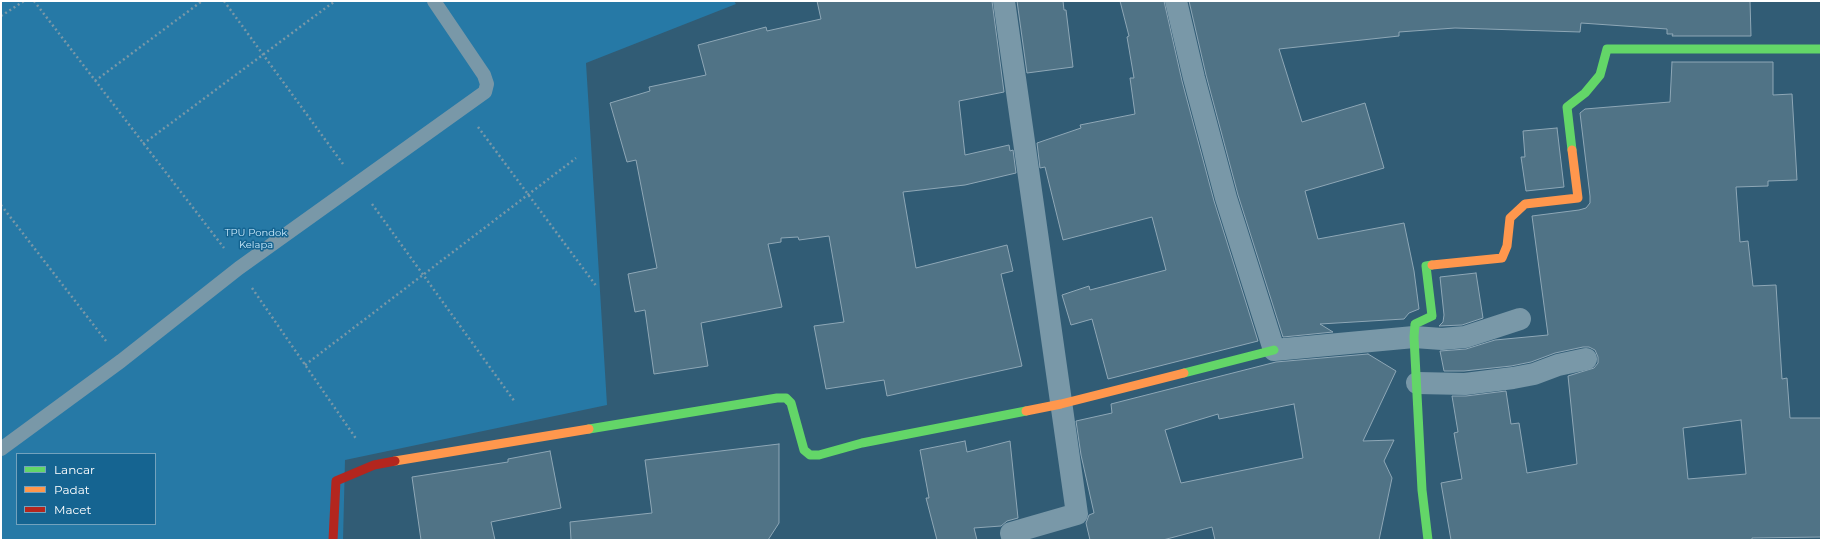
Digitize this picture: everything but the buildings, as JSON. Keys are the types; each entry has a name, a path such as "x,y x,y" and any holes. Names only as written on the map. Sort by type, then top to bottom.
{"street":[{"path":"1004,1 1077,514 1011,533 1013,540"},
{"path":"1176,1 1226,198 1274,350"},
{"path":"1428,540 1422,490 1414,337 1415,324 1432,316 1426,266 1502,258 1507,246 1510,218 1525,204 1578,198 1567,107 1585,92 1600,75 1607,49 1821,49"},
{"path":"332,540 336,481 374,465 777,398 786,398 789,401 803,447 810,455 814,455 862,443 1061,404 1274,350 1414,337 1442,339 1465,337 1520,319"},
{"path":"1416,384 1465,384 1512,378 1534,374 1558,365 1586,359"}],"lane":[{"path":"1,449 122,361 238,268 485,92 487,84 484,75 434,1"}],"path":[{"path":"1,16 24,1"},
{"path":"34,1 238,268 374,465"},
{"path":"95,81 202,1"},
{"path":"144,144 335,1"},
{"path":"463,107 597,287"},
{"path":"305,365 576,158"},
{"path":"1,205 122,361"}],"green space":[{"name":"TPU Pondok Kelapa","path":"1,1 734,1 736,4 586,63 607,405 345,460 343,540 1,540"}],"traffic: fast":[{"path":"1572,150 1567,107 1585,93 1600,75 1607,49 1821,49"},
{"path":"1428,540 1422,490 1414,337 1415,324 1432,316 1426,266 1432,265"},
{"path":"1184,373 1274,350"},
{"path":"589,429 777,398 786,398 791,403 804,450 810,455 819,455 862,443 1026,411"}],"traffic: slow":[{"path":"1432,265 1502,258 1507,246 1510,218 1525,204 1578,198 1572,150"},
{"path":"1026,411 1061,404 1184,373"},
{"path":"395,461 589,429"}],"traffic: jam":[{"path":"333,540 336,481 374,465 395,461"}]}
